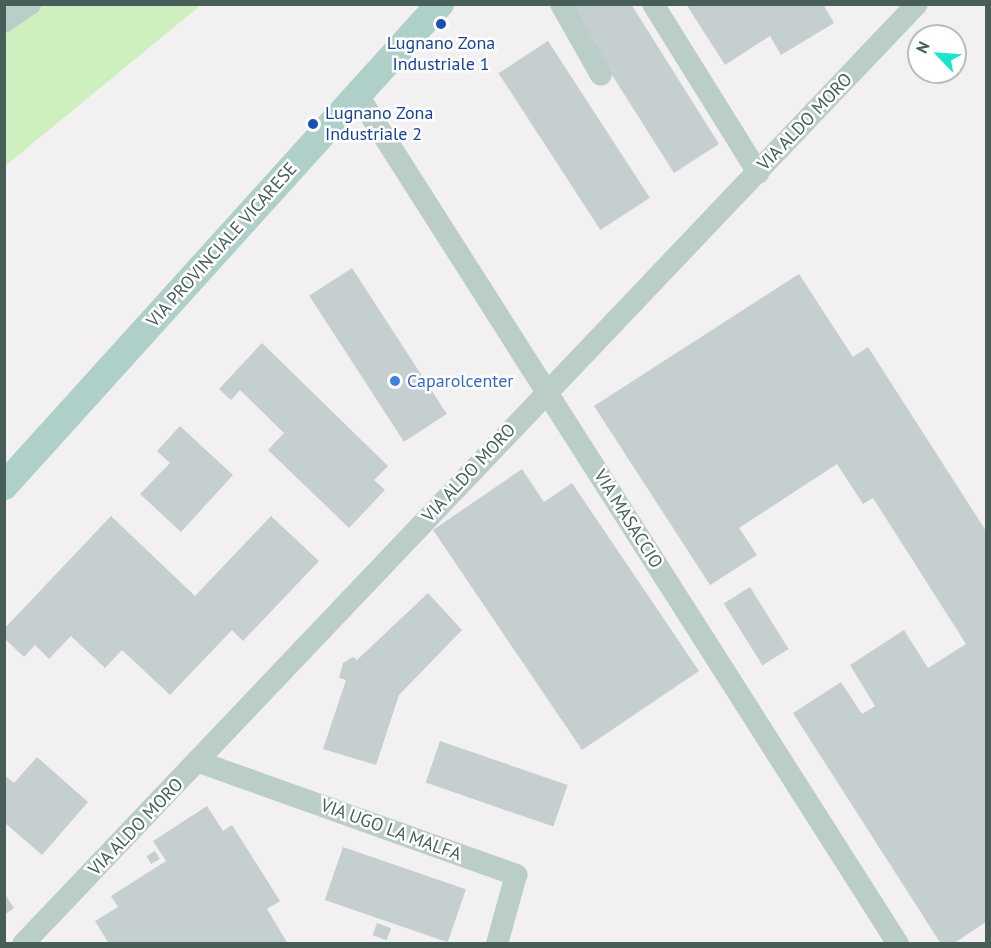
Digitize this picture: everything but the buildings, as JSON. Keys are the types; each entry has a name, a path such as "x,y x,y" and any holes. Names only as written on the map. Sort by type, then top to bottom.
{"main road":[{"name":"VIA PROVINCIALE VICARESE","path":"4,486 440,4"}],"street":[{"path":"4,22 30,4"},
{"path":"561,4 601,75"},
{"path":"653,4 758,172"},
{"name":"VIA ALDO MORO","path":"23,944 199,762 546,391 917,4"},
{"name":"VIA MASACCIO","path":"357,94 898,944"},
{"name":"VIA UGO LA MALFA","path":"199,762 516,876 497,944"}],"green space":[{"path":"5,5 201,5 5,166"}],"place":[{"name":"Lugnano Zona Industriale 1","path":"441,24"},
{"name":"Lugnano Zona Industriale 2","path":"313,124"},
{"name":"Caparolcenter","path":"395,381"}]}
